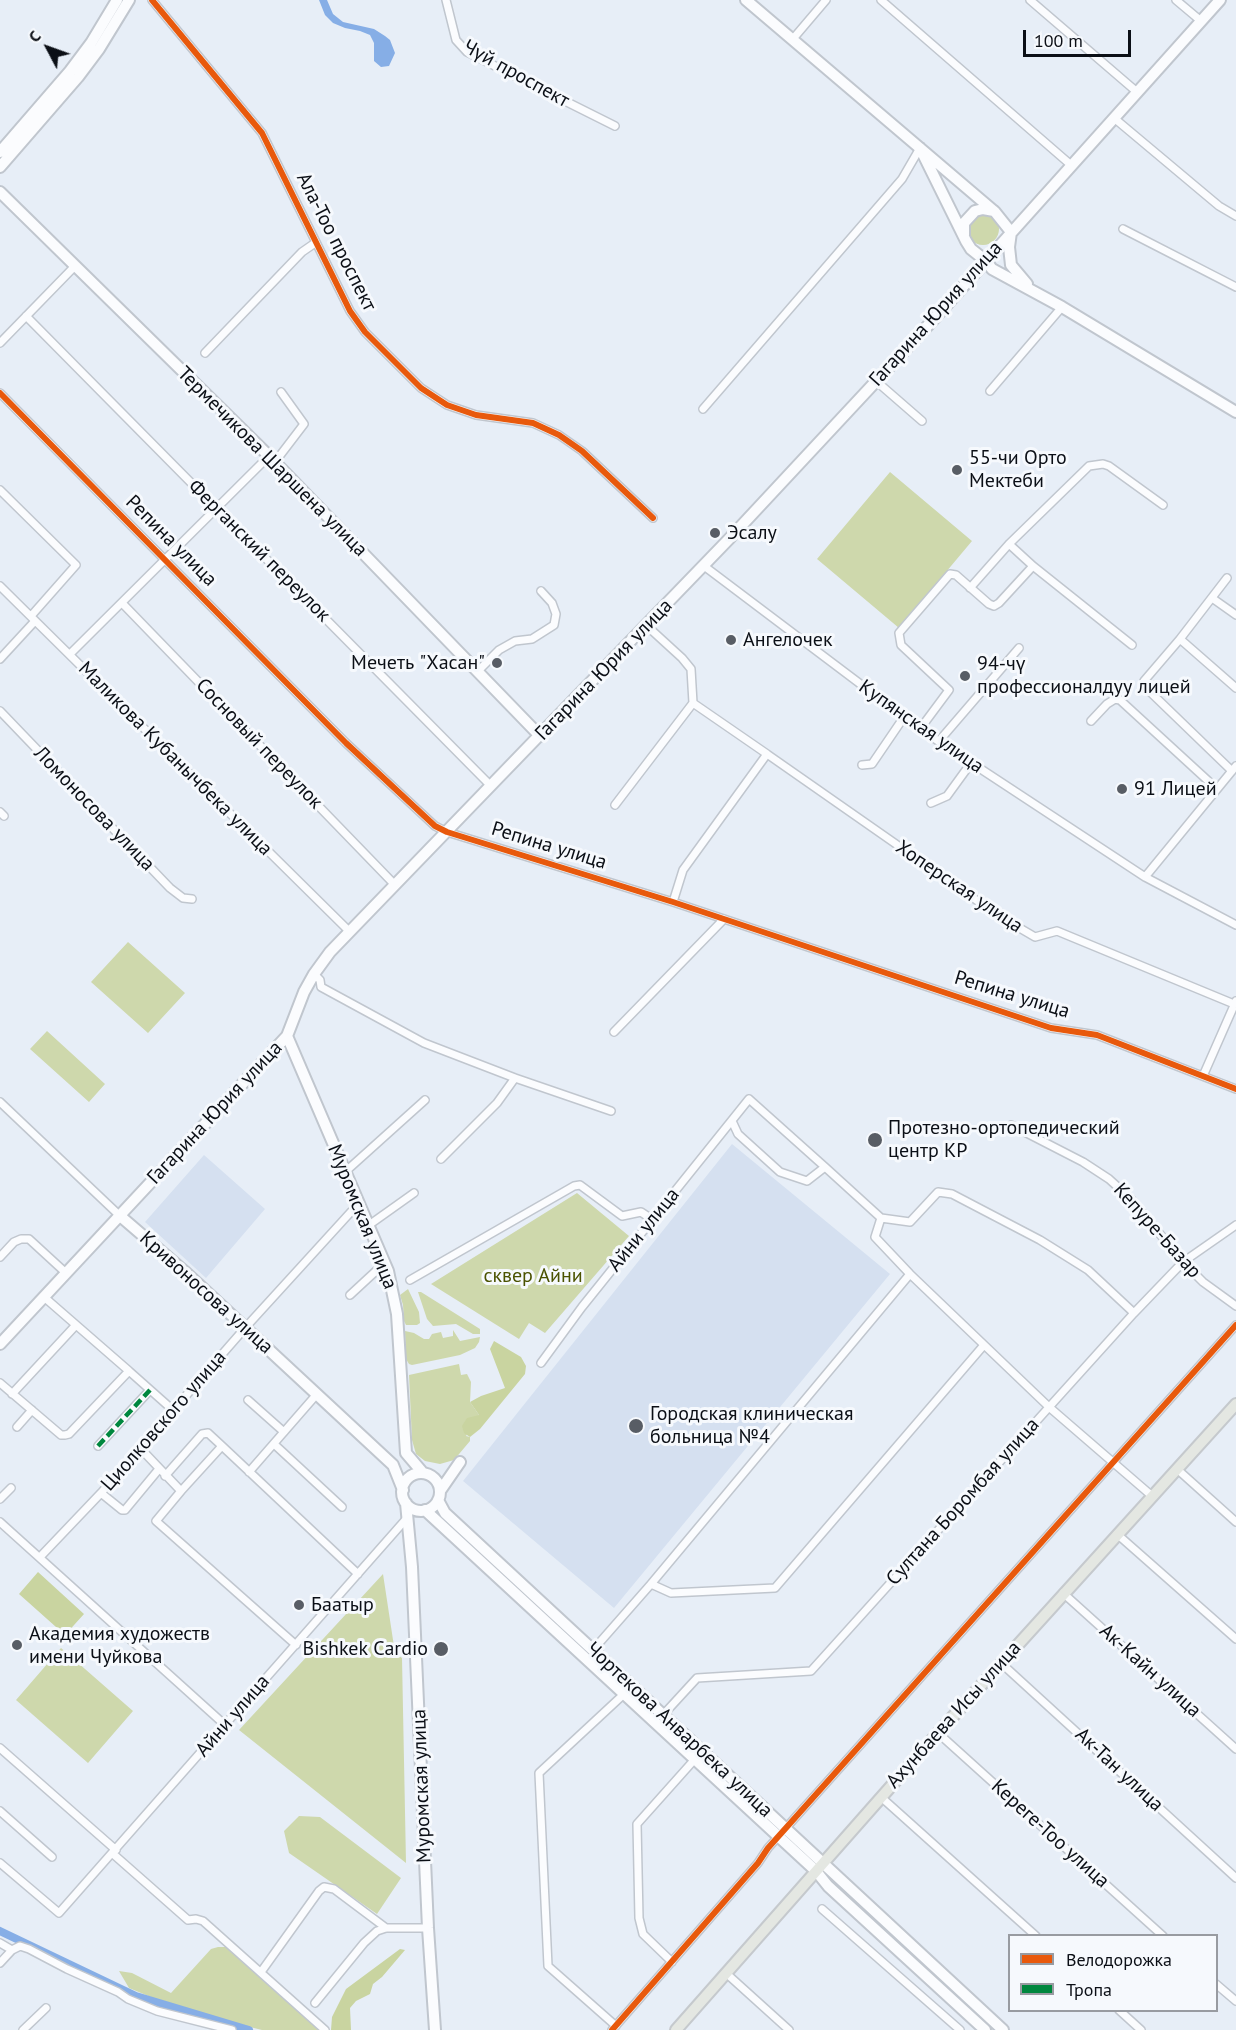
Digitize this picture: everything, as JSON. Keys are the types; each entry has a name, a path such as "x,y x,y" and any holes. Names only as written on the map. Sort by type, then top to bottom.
{"main road":[{"path":"0,152 70,71 91,43 117,0"},
{"path":"0,167 78,77 99,49 129,0"},
{"path":"746,0 995,212 1011,232 1009,247 1011,265 1036,292"},
{"name":"Гагарина Юрия улица","path":"0,1344 287,1036 304,992 330,952 704,566 986,261 1220,0"},
{"path":"920,148 966,241 971,249 992,268 1062,307 1236,412"},
{"name":"Термечикова Шаршена улица","path":"0,192 272,459 540,736"},
{"path":"966,241 964,223 969,216 983,209 995,212"},
{"name":"Муромская улица","path":"287,1036 388,1270 397,1314 406,1453"},
{"name":"Кривоносова улица","path":"119,1215 393,1465 403,1490"},
{"name":"Ахунбаева Исы улица","path":"676,2030 1063,1593 1236,1404"},
{"path":"393,1465 402,1465 406,1453 426,1474 437,1481 439,1495"},
{"path":"459,1462 431,1508 423,1511 412,1508 406,1503 403,1490 409,1477 426,1474 444,1471 459,1462"},
{"name":"Чортекова Анварбека улица","path":"439,1495 445,1513 663,1715 782,1833"},
{"name":"Муромская улица","path":"406,1503 410,1542 435,2030"},
{"path":"410,1542 423,1511"},
{"name":"Чортекова Анварбека улица","path":"423,1511 695,1759 820,1867 836,1877 1003,2030"},
{"name":"Чортекова Анварбека улица","path":"820,1867 828,1886 985,2030"}],"street":[{"name":"Ала-Тоо проспект","path":"152,0 262,133 315,243 358,323 421,388 462,412 526,422 559,435 582,451 653,518"},
{"name":"Чүй проспект","path":"446,0 456,40 467,52 615,126"},
{"path":"792,39 826,0"},
{"path":"881,0 1071,165"},
{"path":"1030,0 1137,92"},
{"path":"1176,0 1201,21"},
{"path":"1114,118 1220,206 1236,216"},
{"path":"703,408 902,179 920,148"},
{"path":"1124,230 1236,287"},
{"path":"205,353 302,252 315,243"},
{"path":"0,344 75,266"},
{"path":"990,391 1062,307"},
{"name":"Ферганский переулок","path":"26,316 491,786"},
{"path":"876,381 922,421"},
{"path":"70,654 216,507 272,459 304,424 281,392"},
{"name":"Репина улица","path":"0,393 346,742 435,826 447,832 673,902 1051,1028 1096,1035 1236,1089"},
{"path":"970,588 1009,544 1089,466 1103,464 1109,466 1163,505"},
{"path":"0,490 76,565 0,658"},
{"path":"1009,544 1132,645"},
{"name":"Купянская улица","path":"704,566 920,729 1145,877 1236,925"},
{"path":"920,729 949,690 902,645 899,633 950,574 956,575 994,606 1033,566"},
{"path":"1145,877 1234,768 1144,686 1144,681 1227,578"},
{"name":"Маликова Кубанычбека улица","path":"0,586 350,932"},
{"path":"477,672 499,650 515,641 532,639 554,625 556,614 554,608 541,591"},
{"path":"1212,598 1236,615"},
{"name":"Сосновый переулок","path":"122,603 395,885"},
{"path":"615,805 693,703 691,669 647,626"},
{"path":"1180,639 1236,688"},
{"path":"939,741 1019,648"},
{"path":"1090,721 1107,704 1115,699 1120,700 1217,789"},
{"name":"Хоперская улица","path":"693,703 999,916 1035,937 1057,931 1235,1003 1203,1077"},
{"name":"Ломоносова улица","path":"0,711 170,888 183,898 192,898"},
{"path":"862,765 872,764 904,717"},
{"path":"673,902 683,870 767,754"},
{"path":"931,803 946,796 971,763"},
{"path":"614,1032 724,919"},
{"path":"314,974 320,980 321,987 424,1043 611,1112"},
{"path":"441,1159 497,1103 515,1078"},
{"name":"Айни улица","path":"541,1363 582,1306 749,1099 825,1167"},
{"path":"345,1172 424,1100"},
{"name":"Кривоносова улица","path":"0,1102 119,1215"},
{"path":"732,1121 738,1134 780,1172 807,1181 825,1167 880,1218 910,1222 938,1192 952,1194 1040,1240 1088,1270 1134,1313"},
{"name":"Кепуре-Базар","path":"1011,1125 1083,1162 1109,1179 1131,1200 1183,1262 1203,1282 1236,1306"},
{"path":"410,1280 574,1186 580,1185 622,1216 641,1212 653,1220"},
{"path":"369,1225 414,1193"},
{"name":"Циолковского улица","path":"40,1557 101,1493 245,1328 359,1203"},
{"path":"880,1218 875,1237 910,1274 1050,1407 1152,1496"},
{"name":"Султана Боромбая улица","path":"663,1715 697,1678 811,1671 1134,1313 1183,1262 1236,1225"},
{"path":"0,1257 14,1242 29,1239 66,1273"},
{"path":"350,1295 377,1270 388,1270"},
{"path":"593,1650 651,1584 910,1274"},
{"path":"44,1297 174,1411"},
{"path":"12,1394 76,1325"},
{"path":"624,1694 539,1773 548,1966 614,2028 758,1863 768,1848 1236,1325"},
{"path":"651,1584 671,1593 775,1588 984,1346"},
{"path":"0,1383 61,1435 69,1434 129,1371"},
{"path":"98,1446 150,1390"},
{"path":"249,1472 317,1394"},
{"path":"248,1400 284,1432"},
{"path":"17,1427 32,1410"},
{"path":"165,1476 202,1434 208,1433 358,1574"},
{"path":"274,1444 342,1507"},
{"path":"222,1446 156,1521 296,1644"},
{"path":"140,1448 181,1491"},
{"path":"101,1493 122,1510 125,1509 159,1469"},
{"path":"1177,1469 1236,1522"},
{"path":"0,1499 11,1488"},
{"name":"Айни улица","path":"0,1863 59,1913 408,1518"},
{"path":"0,1522 225,1725"},
{"path":"1117,1534 1236,1639"},
{"name":"Ак-Кайн улица","path":"1063,1593 1236,1749"},
{"name":"Ак-Тан улица","path":"1001,1663 1236,1878"},
{"name":"Кереге-Тоо улица","path":"938,1733 1162,1934"},
{"path":"0,1748 188,1920 196,1919 203,1922 326,2030"},
{"path":"672,1962 643,1934 639,1918 636,1824 695,1759"},
{"path":"881,1797 1035,1934"},
{"path":"0,1811 52,1857"},
{"path":"261,1972 324,1887 334,1889 386,1928"},
{"path":"822,1909 960,2030"},
{"path":"315,2002 377,1931 386,1928 428,1928"},
{"path":"0,1943 12,1950"},
{"path":"0,1963 12,1950 20,1946 157,2012 232,2030"},
{"path":"727,1974 789,2030"},
{"path":"1218,1985 1236,2001"},
{"path":"23,2030 46,2008"},
{"path":"1121,2012 1141,2030"}],"shaded area":[{"name":"Городская клиническая больница №4","path":"732,1144 890,1274 614,1608 463,1481"},
{"path":"204,1155 265,1209 206,1278 145,1222"}],"green space":[{"path":"983,213 994,218 999,229 994,240 983,245 972,240 967,229 972,218"},
{"path":"890,472 972,541 899,628 817,559"},
{"path":"128,942 185,993 148,1033 91,982"},
{"path":"47,1031 105,1084 89,1102 30,1049"},
{"name":"сквер Айни","path":"577,1193 629,1236 545,1333 529,1323 519,1339 431,1284"},
{"path":"408,1289 419,1312 420,1323 417,1325 406,1325 404,1321 400,1295"},
{"path":"418,1292 480,1329 480,1334 473,1334 456,1324 433,1326 427,1319"},
{"path":"453,1330 460,1341 480,1337 479,1342 475,1348 460,1355 409,1364 406,1359 405,1331 429,1339 432,1334 441,1332 443,1338 453,1336"},
{"path":"494,1341 521,1357 526,1366 525,1374 480,1429 470,1437 464,1433 462,1426 467,1418 479,1415 470,1402 505,1388 490,1349"},
{"path":"459,1364 461,1375 467,1374 471,1382 470,1402 479,1415 466,1436 470,1437 470,1441 454,1460 440,1464 425,1461 416,1454 412,1440 409,1375"},
{"path":"38,1572 84,1614 65,1635 19,1594"},
{"path":"383,1574 395,1653 402,1658 406,1863 239,1730"},
{"path":"61,1648 133,1711 88,1763 16,1700"},
{"path":"299,1816 320,1817 401,1878 377,1914 289,1853 284,1831"},
{"path":"229,1947 248,1967 273,1985 322,2030 262,2030 238,2024 158,2000 129,1988 119,1971 132,1973 171,1993 211,1949"},
{"path":"400,1949 405,1950 373,1984 370,1994 356,2001 350,2008 351,2030 331,2030 332,2017 346,1989"}],"water":[{"path":"319,0 327,0 333,14 343,22 374,29 390,40 395,53 389,66 381,67 374,61 374,43 370,35 333,23 325,15"}],"waterway":[{"path":"0,1931 136,1996 249,2030"}],"marked path":[{"path":"98,1446 150,1390"}],"cycle path":[{"path":"152,0 262,133 350,311 365,332 421,388 447,405 476,415 533,423 559,435 582,451 653,518"},
{"path":"0,393 346,743 435,826 447,832 673,902 1051,1028 1097,1035 1236,1089"},
{"path":"612,2030 758,1863 768,1848 1236,1325"}],"place":[{"name":"55-чи Орто Мектеби","path":"957,470"},
{"name":"Эсалу","path":"715,533"},
{"name":"Ангелочек","path":"731,640"},
{"name":"Мечеть \"Хасан\"","path":"497,663"},
{"name":"94-чү профессионалдуу лицей","path":"965,676"},
{"name":"91 Лицей","path":"1122,789"},
{"name":"Протезно-ортопедический центр КР","path":"875,1140"},
{"name":"Городская клиническая больница №4","path":"636,1426"},
{"name":"Баатыр","path":"299,1605"},
{"name":"Академия художеств имени Чуйкова","path":"17,1645"},
{"name":"Bishkek Cardio","path":"441,1649"}]}
